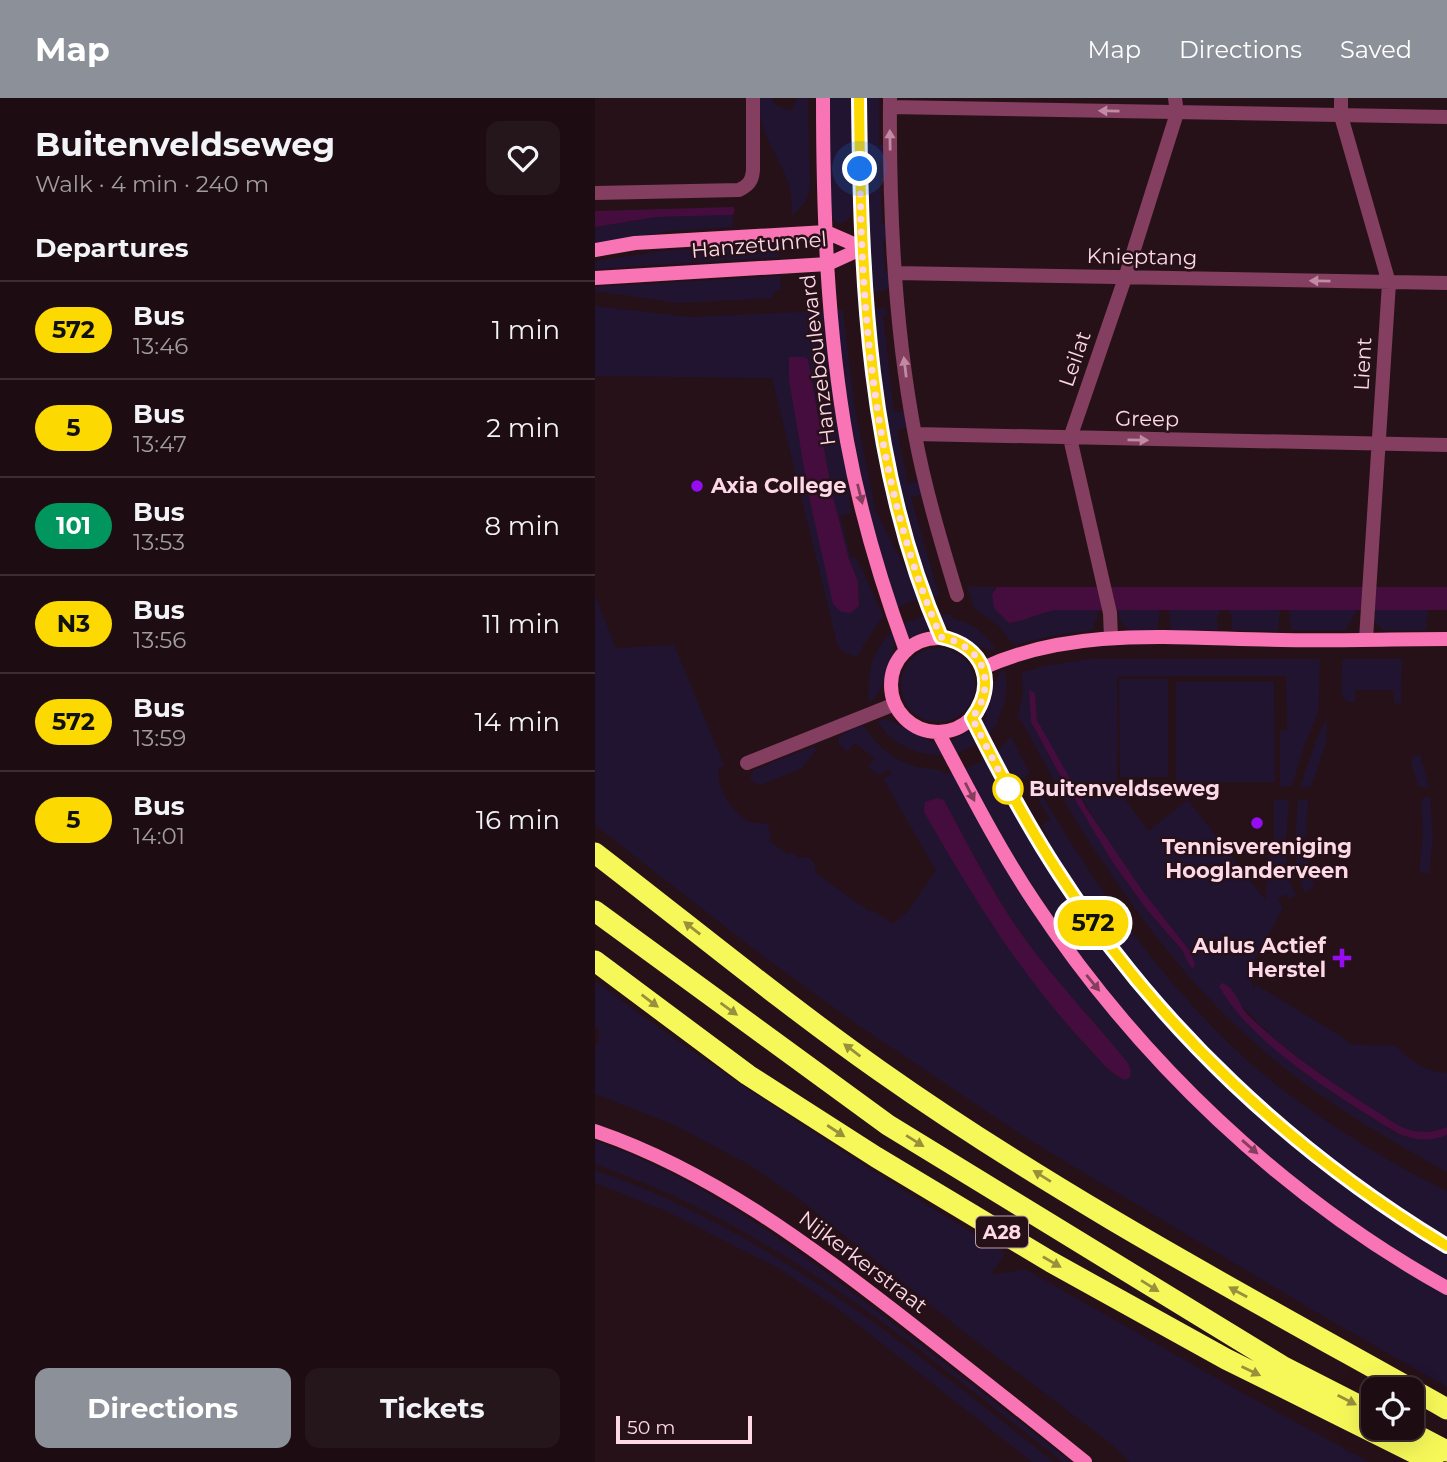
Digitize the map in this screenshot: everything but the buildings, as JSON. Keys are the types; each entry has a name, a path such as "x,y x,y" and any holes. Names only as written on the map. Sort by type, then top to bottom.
{"highway":[{"path":"595,853 880,1071 993,1146 1150,1242 1447,1409"},
{"name":"A28","path":"595,912 888,1125 1282,1366 1361,1406"},
{"name":"A28","path":"595,961 748,1075 876,1157 1028,1248 1226,1359 1433,1462"},
{"path":"1424,1439 1447,1451"}],"main road":[{"name":"Hanzeboulevard","path":"823,98 826,232 836,370 848,444 869,532 906,651"},
{"path":"859,98 863,248 871,354 887,457 900,514 918,579 941,637"},
{"name":"Hanzetunnel","path":"595,250 635,243 826,232 863,248"},
{"name":"Hanzetunnel","path":"595,278 828,264 863,248"},
{"path":"941,637 955,640 975,655 983,668 985,688 983,700 972,718 960,727 938,732 915,725 905,718 895,704 892,685 893,673 906,651 916,643 941,637"},
{"path":"983,668 1006,657 1070,641 1111,638 1447,639"},
{"path":"972,718 1017,804 1061,877 1131,972 1176,1024 1250,1100 1330,1167 1371,1198 1447,1246"},
{"path":"938,732 985,822 1033,901 1087,976 1147,1048 1223,1124 1294,1184 1391,1255 1447,1288"},
{"name":"Nijkerkerstraat","path":"595,1130 690,1171 778,1224 1085,1462"}],"street":[{"path":"595,192 739,190 746,186 753,178 754,98"},
{"name":"Lient","path":"1341,98 1341,116 1388,283 1366,639"},
{"path":"957,595 928,494 915,434 902,342 895,273 890,103 1176,105 1341,116 1447,117"},
{"name":"Leilat","path":"1070,438 1125,278 1176,105"},
{"name":"Knieptang","path":"895,273 1447,284"},
{"name":"Greep","path":"915,434 1447,445"},
{"path":"1070,438 1110,613 1111,638"},
{"path":"747,763 895,704"}],"shaded area":[{"path":"759,98 773,98 773,104 791,111 797,98 808,98 810,187 806,201 792,217 789,187 765,133"},
{"path":"828,98 853,98 854,199 850,218 841,224 830,215"},
{"path":"864,98 879,98 879,144 886,145 886,161 879,162 882,224 888,224 889,240 883,241 885,272 891,272 889,287 883,291 871,292"},
{"path":"733,207 733,215 657,217 595,227 595,211"},
{"path":"733,215 733,227 669,231 595,244 595,227 657,217"},
{"path":"778,244 779,257 595,269 595,261 664,251"},
{"path":"780,276 781,290 773,292 773,298 678,303 595,291 595,287"},
{"path":"595,306 689,317 824,311 845,451 851,513 840,516 851,558 856,557 883,616 858,657 841,651 836,639 772,378 595,376","holes":["789,357 808,359 832,493 849,559 858,581 859,606"]},
{"path":"885,308 888,315 883,316 894,412 907,411 909,427 897,430 908,484 920,481 923,494 911,498 939,596 930,596 894,462 880,386 872,309"},
{"path":"836,310 843,310 854,402 875,509 920,598 896,608 866,503 847,405"},
{"path":"789,357 808,359 832,493 849,559 858,581 859,606 851,613 841,612 833,604 809,497 789,380"},
{"path":"967,587 997,587 993,596 995,605 1009,623 1056,610 1098,610 1097,621 1094,621 1094,629 1091,630 1014,645 998,625 974,608"},
{"path":"997,587 1447,587 1447,610 1056,610 1009,623 994,608 992,594"},
{"path":"595,595 616,648 674,645 724,765 719,768 718,775 732,807 751,822 768,824 771,837 769,841 789,855 792,852 799,858 808,857 814,863 816,873 870,912 872,910 893,924 908,911 936,870 883,779 892,774 889,769 880,776 868,767 874,758 855,743 847,752 839,744 839,738 863,725 880,745 901,761 945,773 953,772 1030,904 1220,1127 1447,1293 1447,1387 1309,1308 1028,1139 858,1025 767,959 595,825","holes":["944,800 992,889 1025,939 1128,1063 1131,1071 1103,1063 1036,986"]},
{"path":"1117,610 1160,610 1157,631 1127,628"},
{"path":"1169,610 1221,610 1217,619 1218,630 1171,630"},
{"path":"1228,610 1280,610 1278,631 1232,630 1232,617"},
{"path":"1289,610 1357,610 1347,625 1347,630 1291,630"},
{"path":"1375,610 1428,610 1426,630 1383,630 1375,623"},
{"path":"937,614 951,615 952,618 972,626 988,639 996,650 981,647 963,638 947,627"},
{"path":"925,616 929,629 907,637 902,624"},
{"path":"893,631 889,669 870,703 872,664 880,646"},
{"path":"931,648 945,648 959,654 969,664 975,685 969,706 959,716 945,722 931,722 917,716 907,706 901,692 901,678 907,664 917,654"},
{"path":"1089,659 1320,659 1318,713 1305,743 1292,786 1280,787 1280,731 1287,730 1286,676 1117,676 1117,788 1148,831 1188,800 1266,901 1268,851 1286,851 1288,877 1296,895 1290,899 1286,894 1278,899 1283,908 1250,968 1253,989 1257,985 1347,1040 1348,1044 1396,1046 1419,1065 1447,1073 1447,1127 1419,1132 1392,1122 1290,1051 1220,986 1254,1029 1276,1050 1325,1087 1398,1134 1416,1139 1447,1135 1447,1172 1353,1117 1286,1070 1213,1003 1166,949 1083,832 1018,716 1023,694 1022,672","holes":["1035,693 1037,720 1060,763 1115,853 1180,948 1148,911 1113,863 1033,726"]},
{"path":"1342,659 1402,659 1401,704 1394,703 1394,690 1355,690 1355,703 1346,701 1341,694"},
{"path":"1004,669 1004,704 997,725 987,736 985,721 988,701 995,682"},
{"path":"1119,679 1168,679 1168,777 1120,777"},
{"path":"1176,682 1274,682 1275,782 1176,782"},
{"path":"1029,690 1035,693 1037,720 1087,809 1144,893 1190,951 1194,968 1113,863 1057,770 1031,722"},
{"path":"1327,718 1326,743 1311,787 1300,788 1316,740"},
{"path":"887,719 934,743 944,756 915,751 898,742 877,721"},
{"path":"970,731 974,732 979,743 956,754 951,740"},
{"path":"1011,737 1030,774 1016,782 995,753"},
{"path":"814,746 816,750 802,768 761,785 752,781 750,777 754,770"},
{"path":"1420,754 1429,787 1422,788 1418,785 1411,762 1413,756"},
{"path":"987,759 1013,807 1209,1067 1447,1252 1447,1282 1350,1221 1266,1155 1188,1083 1121,1009 1038,899 963,770"},
{"path":"1036,785 1082,860 1133,933 1188,1001 1218,1033 1250,1063 1319,1116 1371,1149 1447,1191 1447,1241 1390,1205 1272,1113 1165,1007 1106,933 1061,868 1042,825 1050,820 1032,788"},
{"path":"1430,797 1433,837 1429,874 1419,872 1423,833 1421,801"},
{"path":"937,798 944,800 982,871 1025,939 1128,1063 1130,1077 1125,1080 1119,1077 1099,1060 1062,1019 998,933 924,812 925,802"},
{"path":"1274,799 1289,800 1286,840 1274,840"},
{"path":"1298,800 1308,802 1306,837 1295,840"},
{"path":"1295,850 1306,851 1314,885 1305,893 1297,873"},
{"path":"595,981 797,1122 1005,1253 991,1275 1025,1269 1369,1462 1130,1462 1115,1447 958,1327 807,1205 753,1167 675,1125 595,1094 595,1047 599,1041 599,1029 595,1026"},
{"path":"1222,983 1234,992 1248,1015 1262,1028 1340,1088 1404,1128 1423,1132 1447,1127 1447,1135 1435,1139 1411,1138 1399,1134 1351,1105 1274,1049 1233,1007 1219,986"},
{"path":"595,1141 667,1171 766,1230 860,1298 1071,1462 1063,1462 897,1333 784,1256 724,1221 661,1190 595,1164"},
{"path":"595,1170 659,1195 721,1225 780,1259 892,1336 1054,1462 1032,1462 833,1305 778,1268 664,1210 595,1183"}],"bus line":[{"name":"572","path":"859,98 865,297 874,378 887,457 918,579 941,637 966,646 983,668 983,700 972,718 989,752 1044,850 1075,897 1139,983 1212,1063 1250,1100 1330,1167 1371,1198 1447,1246"}],"place":[{"name":"Axia College","path":"697,486"},
{"name":"Buitenveldseweg","path":"1008,789"},
{"name":"Tennisvereniging Hooglanderveen","path":"1257,823"},
{"name":"Aulus Actief Herstel","path":"1342,958"}],"route":[{"path":"860,169 865,297 871,354 887,457 900,514 918,579 941,637 966,646 983,668 983,700 972,718 1008,789"}]}
